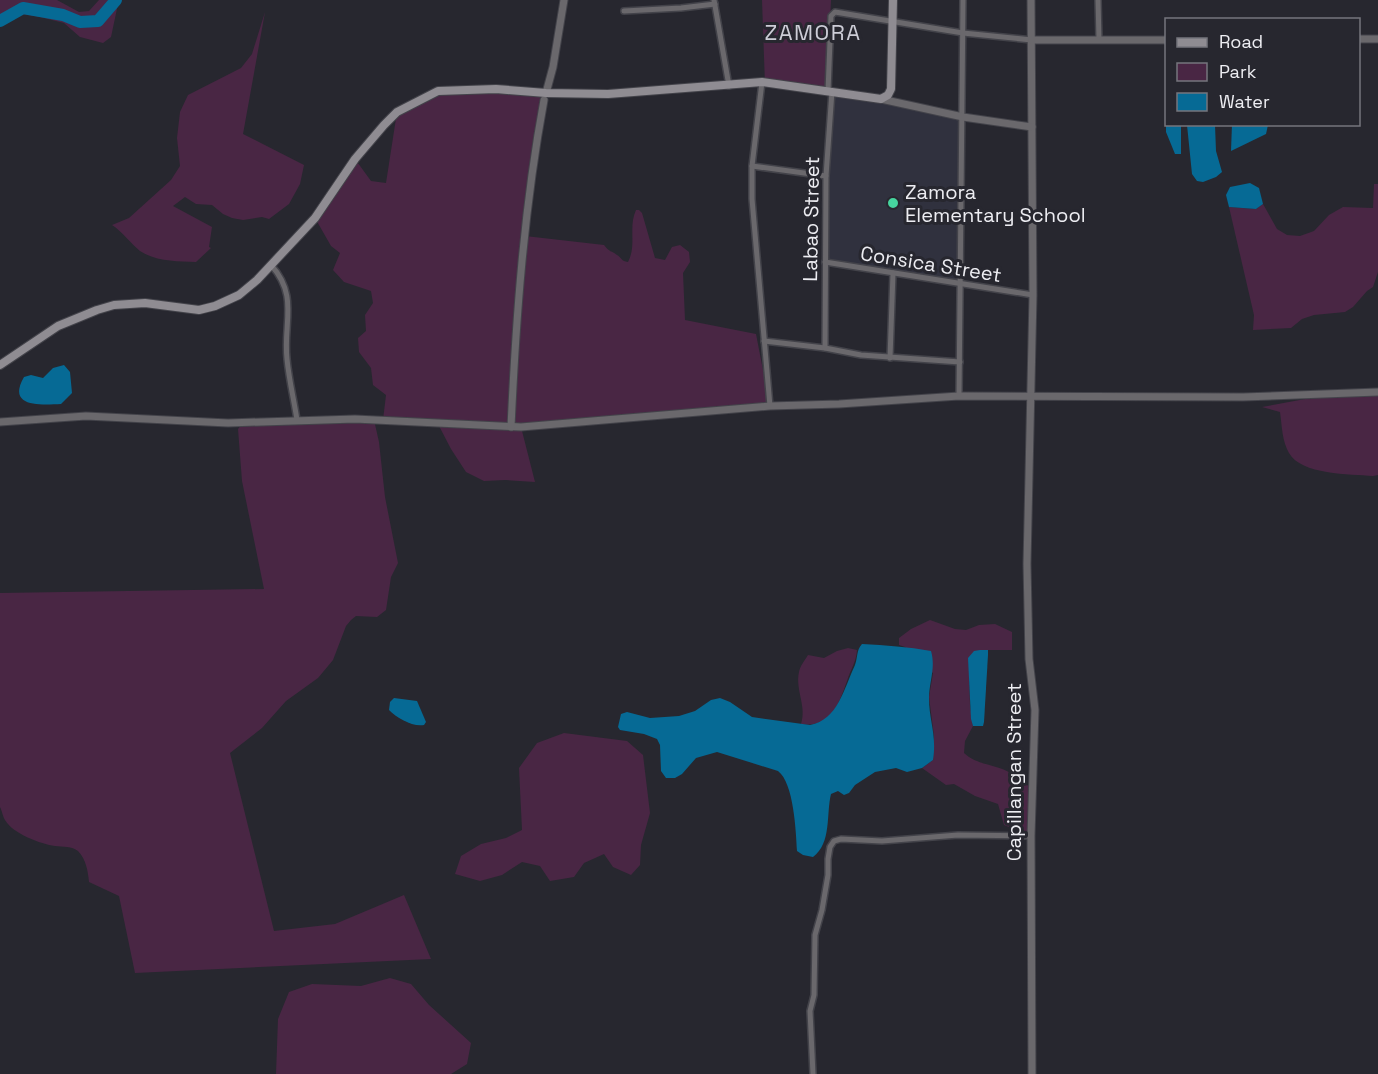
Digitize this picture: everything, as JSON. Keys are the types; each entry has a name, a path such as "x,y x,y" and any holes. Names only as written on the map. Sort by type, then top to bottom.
{"main road":[{"path":"0,365 58,327 114,305 145,303 199,310 215,306 239,295 257,280 315,218 355,159 397,112 438,91 496,89 545,97 620,94 762,82 881,99 888,95 891,89 893,0"}],"street":[{"path":"511,426 520,272 533,162 564,0"},
{"path":"959,396 963,0"},
{"name":"Capillangan Street","path":"1031,0 1033,295 1027,564 1029,659 1035,710 1031,836 1032,1074"},
{"path":"1098,0 1099,39"},
{"path":"624,11 681,9 714,2 729,86"},
{"name":"Labao Street","path":"825,348 825,176 833,13 841,12 894,21"},
{"path":"894,21 963,33 1032,40 1165,39"},
{"path":"1360,39 1378,39"},
{"path":"762,82 752,166 754,240 770,406"},
{"path":"881,99 963,117 1032,127"},
{"path":"752,166 825,176"},
{"name":"Consica Street","path":"825,262 1033,295"},
{"path":"271,265 281,276 289,304 287,353 297,420"},
{"path":"890,358 893,273"},
{"path":"764,341 861,355 960,362"},
{"path":"0,422 86,416 228,423 355,419 511,426 562,425 770,406 959,396 1243,397 1378,392"},
{"path":"813,1074 810,1011 814,995 814,935 822,910 832,844 841,838 882,841 958,835 1031,836"}],"shaded area":[{"name":"Zamora Elementary School","path":"832,91 963,117 960,284 825,262"}],"green space":[{"path":"0,0 57,0 79,12 89,11 99,0 122,0 118,4 111,37 103,43 80,37 64,23 40,17 22,14 2,20 0,23"},
{"path":"762,0 831,0 827,90 765,85"},
{"path":"265,12 243,134 304,165 300,184 289,204 269,219 262,217 243,220 232,218 212,205 196,204 185,197 173,206 212,227 209,247 211,248 196,262 167,260 147,255 112,225 129,218 171,180 180,166 177,138 180,112 188,95 241,68 252,54"},
{"path":"438,91 546,93 534,156 525,236 604,245 628,262 632,249 634,216 636,210 639,210 642,213 655,258 665,260 672,247 680,245 689,252 690,262 683,273 685,320 756,334 770,406 521,427 535,482 484,481 466,472 438,424 383,420 386,395 373,385 371,368 359,352 358,338 366,331 365,315 373,303 371,291 344,282 333,270 340,253 331,246 315,218 355,159 371,181 386,183 397,112"},
{"path":"1374,184 1378,184 1378,272 1373,287 1345,312 1314,315 1302,319 1291,328 1253,330 1254,315 1229,207 1256,209 1263,204 1277,229 1287,235 1300,236 1314,231 1329,215 1343,207 1373,208"},
{"path":"1378,392 1378,475 1373,476 1339,474 1304,466 1295,460 1285,444 1280,412 1262,407 1332,394"},
{"path":"374,420 379,442 385,497 398,563 391,577 386,610 377,617 356,616 351,620 346,626 333,660 318,678 286,701 262,728 230,753 274,931 335,924 404,895 431,959 135,973 119,896 89,882 85,861 76,849 28,838 14,830 4,819 0,807 0,593 264,589 242,481 238,429 243,423"},
{"path":"930,620 955,629 966,630 979,625 995,624 1012,632 1012,650 980,650 969,673 973,726 965,741 964,753 975,760 1006,771 1032,788 1031,836 1004,825 998,804 975,796 954,784 946,785 922,768 933,760 934,736 929,697 933,673 905,647 899,645 899,638"},
{"path":"848,648 857,650 837,706 827,718 820,722 801,724 803,711 798,678 803,663 808,655 824,658"},
{"path":"564,733 627,741 643,755 650,813 641,845 640,865 631,875 613,867 604,854 584,863 574,877 550,881 540,866 522,862 502,875 480,881 455,874 461,856 481,844 506,838 522,830 519,768 537,743"},
{"path":"390,978 411,984 429,1005 471,1043 467,1064 451,1074 276,1074 278,1019 289,992 312,984 361,986"}],"water":[{"path":"1166,126 1181,126 1181,154 1175,154 1166,132"},
{"path":"1187,126 1215,126 1216,151 1222,172 1203,182 1197,181 1192,174"},
{"path":"1232,126 1268,126 1266,134 1231,151"},
{"path":"1250,183 1259,188 1263,204 1256,209 1229,207 1226,195 1230,187"},
{"path":"64,365 70,372 72,393 61,404 36,404 23,399 20,387 24,377 31,375 43,378 53,368"},
{"path":"862,644 931,651 933,669 929,698 934,743 933,760 922,768 907,772 896,768 875,772 855,785 849,793 844,795 838,791 831,794 826,836 819,851 813,857 797,851 791,797 788,786 778,771 717,752 696,758 682,774 675,778 666,778 661,771 660,745 657,739 620,730 618,727 621,714 627,712 650,718 679,716 695,711 711,700 720,698 752,717 810,725 820,722 834,710 839,702"},
{"path":"988,650 984,722 983,726 973,726 968,658 974,651"},
{"path":"394,698 417,701 426,722 424,725 410,723 392,713 389,710 390,702"}],"waterway":[{"path":"0,21 23,8 63,15 80,22 98,21 116,0"}],"place":[{"name":"Zamora Elementary School","path":"893,203"}],"district":[{"name":"ZAMORA","path":"813,32"}]}
